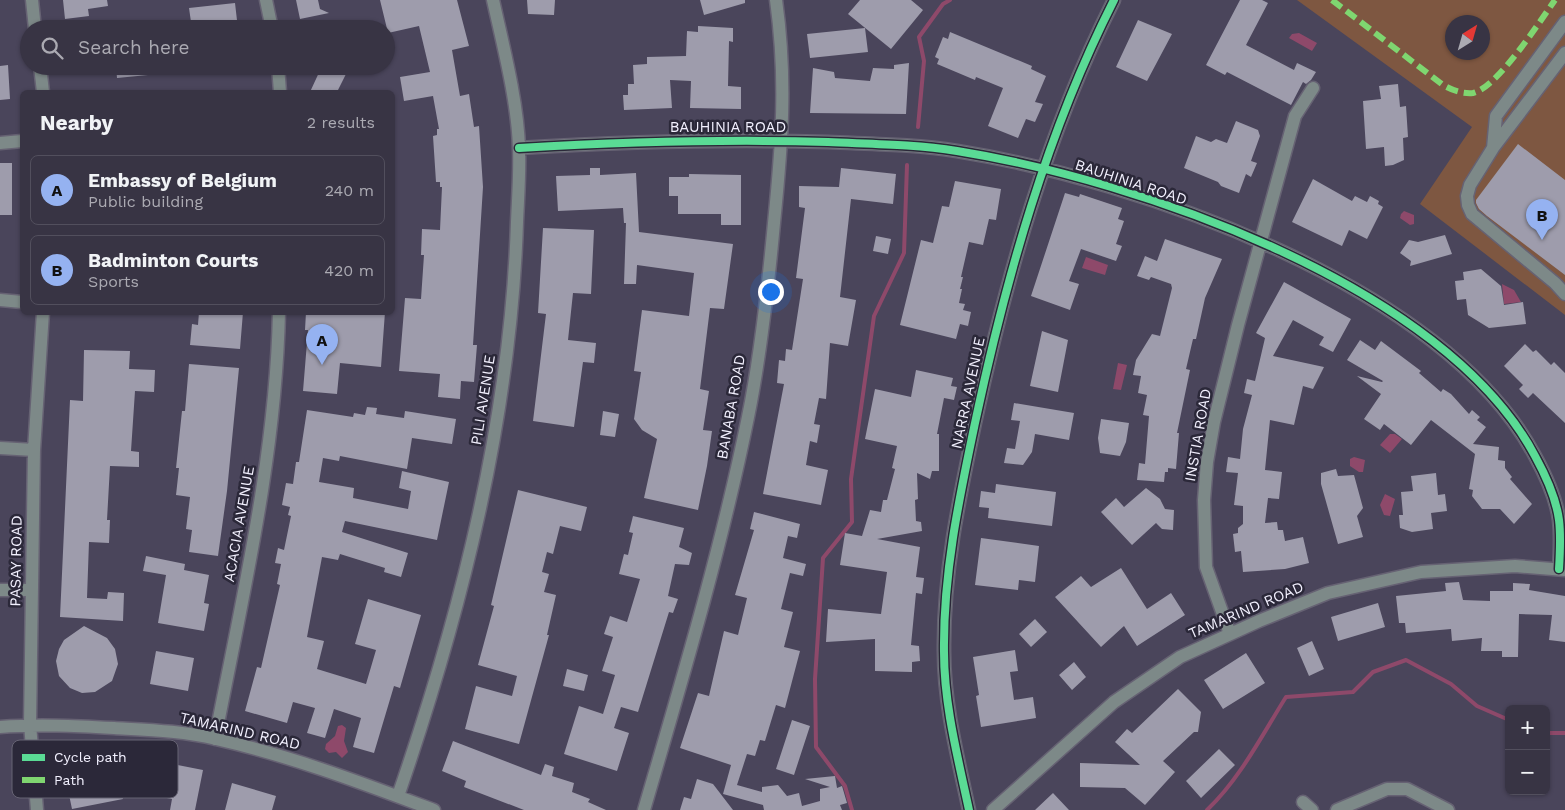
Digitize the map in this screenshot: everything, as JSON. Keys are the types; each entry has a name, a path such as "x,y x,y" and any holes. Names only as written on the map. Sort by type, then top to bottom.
{"street":[{"path":"32,0 34,20"},
{"path":"266,0 270,20"},
{"name":"PILI AVENUE","path":"398,796 427,712 454,617 495,434 510,330 516,256 519,148 509,78 493,0"},
{"name":"BANABA ROAD","path":"644,810 714,566 749,415 770,266 782,141 784,101 781,41 776,0"},
{"name":"NARRA AVENUE","path":"969,810 948,707 944,655 944,610 954,528 991,348 1018,246 1073,89 1114,0"},
{"path":"1493,148 1496,116 1565,22"},
{"path":"1551,41 1565,52 1493,148 1470,184 1467,196 1472,214 1555,283 1565,294"},
{"path":"41,75 43,90"},
{"path":"279,75 280,90"},
{"name":"INSTIA ROAD","path":"1230,634 1206,568 1204,500 1214,422 1295,116 1312,88"},
{"path":"0,143 20,141"},
{"name":"BAUHINIA ROAD","path":"519,148 622,142 782,141 899,145 956,151 1045,168 1155,202 1262,242 1379,302 1423,333 1471,373 1493,396 1511,416 1528,442 1544,473 1559,518 1562,569"},
{"path":"0,300 20,302"},
{"name":"PASAY ROAD","path":"31,740 34,450 43,315"},
{"name":"ACACIA AVENUE","path":"215,739 246,582 269,448 279,315"},
{"path":"0,448 34,450"},
{"name":"TAMARIND ROAD","path":"993,810 1114,702 1180,657 1230,634 1328,593 1421,572 1515,566 1562,569"},
{"path":"0,590 32,590"},
{"name":"TAMARIND ROAD","path":"0,727 30,724 176,731 300,761 434,810"},
{"path":"1337,810 1387,789 1407,789 1448,810"}],"shaded area":[{"path":"1297,0 1565,0 1565,315 1420,204 1472,127"},
{"path":"1299,33 1317,43 1312,51 1289,38 1292,34"},
{"path":"1404,211 1414,215 1414,224 1410,225 1400,218"},
{"path":"1086,257 1108,265 1105,275 1082,268"},
{"path":"1502,284 1514,290 1521,302 1504,304"},
{"path":"1118,363 1127,365 1121,390 1113,389"},
{"path":"1390,434 1395,434 1402,439 1390,453 1380,445"},
{"path":"1354,457 1365,460 1363,472 1359,472 1350,466 1350,459"},
{"path":"1385,494 1395,499 1390,516 1384,515 1380,505"},
{"path":"342,725 346,728 344,741 348,752 342,758 336,752 329,753 325,749 326,744 335,736 338,726"}],"building":[{"path":"63,0 107,0 108,6 88,9 89,16 65,19"},
{"path":"296,0 318,0 320,9 329,13 300,19"},
{"path":"380,0 457,0 469,46 452,50 460,96 469,94 474,127 479,126 483,187 473,345 477,345 474,382 461,381 460,399 438,397 440,374 399,371 405,298 421,299 424,255 421,255 422,229 440,230 442,187 440,187 440,182 436,182 433,136 437,135 437,129 439,129 433,96 404,101 400,77 430,72 419,26 395,31 395,20 385,20"},
{"path":"527,0 555,0 554,15 528,14"},
{"path":"700,0 745,0 745,3 704,15"},
{"path":"860,0 911,0 923,10 891,49 848,14"},
{"path":"1240,0 1262,0 1268,3 1246,45 1294,70 1297,63 1316,72 1306,84 1303,82 1291,105 1227,72 1225,75 1206,65"},
{"path":"235,3 237,20 191,20 189,8"},
{"path":"1138,20 1172,34 1147,81 1116,67"},
{"path":"698,26 733,28 733,42 729,41 728,86 741,87 741,109 690,108 691,81 670,80 672,108 624,110 623,95 628,95 628,84 634,84 633,65 647,64 647,57 686,56 687,31 698,32"},
{"path":"865,28 868,52 810,58 807,34"},
{"path":"950,32 1032,66 1031,69 1046,76 1035,102 1043,104 1035,122 1026,119 1018,138 988,126 1003,88 976,77 975,80 937,64 939,59 935,57 943,37 948,39"},
{"path":"909,63 906,114 810,113 813,68 834,72 835,78 870,81 873,68 894,69 894,65"},
{"path":"8,65 10,99 0,100 0,66"},
{"path":"117,75 148,75 117,78"},
{"path":"318,75 346,75 338,90 311,90"},
{"path":"1398,84 1400,107 1406,106 1408,137 1403,138 1404,160 1385,166 1384,147 1366,149 1363,101 1381,99 1379,86"},
{"path":"1236,121 1258,130 1260,136 1251,161 1257,163 1251,177 1246,174 1239,193 1184,168 1196,136 1211,142 1216,139 1227,143"},
{"path":"1518,144 1565,180 1565,275 1487,216 1479,209 1476,203 1476,200"},
{"path":"0,163 12,163 12,215 0,215"},
{"path":"590,168 600,168 600,175 636,173 639,232 733,244 724,309 710,308 700,389 709,391 703,430 712,431 698,510 644,498 657,439 642,430 634,419 641,372 634,371 642,310 689,316 694,273 637,265 636,284 624,284 626,223 624,223 623,208 558,211 556,176 590,175"},
{"path":"841,168 896,174 893,204 851,199 840,297 856,300 848,346 830,343 826,399 819,398 814,424 820,425 817,443 810,441 806,465 828,470 821,505 763,494 784,384 777,383 779,360 785,361 786,349 792,350 803,279 796,278 805,208 799,207 799,186 839,187"},
{"path":"689,174 741,175 741,225 721,225 721,214 678,214 678,196 669,196 669,177 689,177"},
{"path":"1313,179 1352,201 1355,196 1367,202 1370,196 1379,201 1378,204 1383,207 1367,239 1349,230 1342,246 1292,222"},
{"path":"955,181 1001,189 996,220 989,219 983,245 969,242 961,277 963,277 959,303 965,304 963,310 971,312 968,326 960,324 956,339 900,325 921,240 933,243 942,206 949,207"},
{"path":"1065,193 1079,197 1080,194 1122,208 1118,219 1124,221 1116,244 1122,246 1116,261 1081,249 1069,281 1079,284 1070,310 1031,296"},
{"path":"543,228 594,230 591,294 573,293 568,340 596,343 594,363 583,362 574,427 533,421 546,314 538,313"},
{"path":"1445,235 1452,254 1410,266 1411,261 1400,253 1409,240 1418,242"},
{"path":"876,236 891,239 888,254 873,251"},
{"path":"1165,239 1222,259 1205,298 1196,339 1193,339 1186,369 1190,370 1177,433 1179,433 1176,469 1168,468 1168,472 1165,472 1164,482 1137,480 1139,463 1145,464 1149,416 1143,415 1147,395 1138,393 1141,376 1133,375 1136,360 1152,334 1160,336 1172,288 1171,284 1151,277 1149,280 1137,276 1145,256 1157,261"},
{"path":"1481,269 1501,286 1504,305 1523,302 1526,324 1489,328 1468,315 1466,299 1457,300 1455,281 1464,280 1463,272"},
{"path":"1284,282 1351,319 1333,352 1319,345 1324,337 1293,320 1273,356 1324,367 1313,389 1303,386 1294,425 1270,420 1265,470 1282,472 1279,499 1268,498 1265,523 1277,522 1278,530 1283,530 1285,541 1303,537 1309,563 1285,569 1243,572 1241,551 1235,552 1233,534 1238,533 1238,528 1243,524 1243,506 1234,505 1238,473 1226,472 1228,457 1240,459 1243,429 1252,395 1244,393 1247,379 1255,381 1265,338 1256,333"},
{"path":"199,315 243,315 240,349 190,345 192,324 198,325"},
{"path":"306,315 385,315 381,367 340,363 337,394 303,391 308,330 305,330"},
{"path":"1042,331 1068,340 1058,392 1030,386"},
{"path":"1360,340 1375,350 1381,341 1421,371 1419,373 1441,392 1443,389 1451,394 1469,414 1472,410 1480,417 1477,420 1486,427 1473,444 1499,447 1498,460 1505,461 1505,468 1512,477 1510,479 1532,504 1514,524 1500,509 1482,509 1472,496 1473,490 1469,489 1475,454 1431,420 1411,445 1384,424 1380,430 1364,419 1381,394 1357,376 1383,381 1347,360"},
{"path":"1525,344 1533,352 1536,350 1551,365 1554,362 1565,373 1565,423 1533,393 1528,398 1519,389 1523,385 1504,366"},
{"path":"84,350 130,351 129,369 155,370 154,392 135,391 131,451 139,452 139,467 110,466 107,520 110,520 109,543 89,542 87,598 107,599 108,592 124,593 123,621 60,617 70,400 83,401"},
{"path":"189,364 239,368 227,491 218,556 189,552 192,530 186,529 190,497 176,495 179,468 176,468 182,411 185,411"},
{"path":"916,370 953,378 951,386 957,387 954,400 944,398 937,434 939,434 939,471 932,471 930,479 917,473 918,499 915,500 916,521 921,522 922,531 877,539 920,547 916,577 924,578 922,594 916,593 911,645 919,646 920,661 912,662 912,672 875,671 875,639 826,642 828,609 881,614 887,572 840,565 845,533 862,536 870,510 881,512 883,500 887,500 895,469 892,468 897,446 865,439 875,389 911,397"},
{"path":"1014,403 1074,413 1069,440 1035,434 1032,452 1023,465 1004,463 1007,448 1015,449 1020,421 1011,420"},
{"path":"367,407 377,408 376,414 404,418 405,411 456,419 452,444 412,438 407,469 340,456 339,461 323,458 319,482 354,488 353,498 408,509 411,491 399,488 402,471 449,482 437,540 345,521 342,532 408,553 401,577 384,572 385,568 340,554 338,560 322,557 307,637 324,641 317,669 366,684 376,650 355,644 368,599 421,615 400,688 394,686 374,753 353,747 361,718 334,709 325,738 307,733 315,708 293,702 287,723 245,711 257,667 261,668 280,585 277,584 281,564 275,563 278,548 284,550 291,516 288,515 290,507 282,505 286,483 293,484 296,462 299,462 307,410 353,417 354,413 365,415"},
{"path":"603,411 619,414 615,437 600,435"},
{"path":"1101,419 1129,423 1126,442 1120,456 1100,453 1098,438"},
{"path":"1336,469 1338,476 1354,475 1363,508 1357,516 1363,537 1338,544 1321,484 1321,473"},
{"path":"1436,473 1438,495 1445,494 1447,511 1431,513 1433,529 1412,532 1400,528 1399,515 1403,515 1401,492 1413,491 1411,476"},
{"path":"996,484 1056,492 1052,526 988,518 989,508 979,507 981,491 995,493"},
{"path":"1146,488 1160,499 1165,509 1174,510 1173,530 1162,529 1156,523 1132,545 1101,512 1116,498 1124,507"},
{"path":"518,490 587,507 581,531 560,526 553,554 547,552 542,572 549,574 544,592 556,595 547,635 549,635 519,744 465,729 476,686 512,696 517,676 478,665 494,606 491,605"},
{"path":"754,512 800,524 797,538 788,536 783,558 806,564 803,576 790,573 781,609 793,612 784,647 800,651 785,708 776,705 765,741 760,740 755,756 747,754 737,785 762,792 762,787 778,785 787,796 799,793 802,806 820,801 820,789 830,787 805,779 835,776 837,788 842,786 847,803 840,805 842,810 764,810 763,805 723,794 731,765 680,748 698,693 709,696 724,631 738,635 747,598 735,595 754,530 750,529"},
{"path":"633,516 684,528 679,547 692,553 689,565 675,564 668,596 678,599 673,613 669,612 638,712 621,707 614,728 629,733 617,771 564,754 579,706 603,714 615,675 602,671 613,637 604,634 610,616 627,622 640,579 619,574 624,554 628,555 633,533 629,532"},
{"path":"981,538 1039,546 1035,582 1019,580 1018,590 975,585"},
{"path":"146,556 185,564 184,570 209,575 204,603 209,604 204,631 158,623 166,575 143,571"},
{"path":"1121,568 1147,609 1171,593 1185,615 1137,646 1124,626 1101,647 1055,597 1081,576 1091,587"},
{"path":"1459,582 1463,600 1490,601 1490,591 1513,591 1513,583 1530,584 1529,590 1565,596 1565,642 1549,640 1552,615 1519,614 1518,657 1502,657 1502,651 1481,651 1482,638 1452,641 1451,629 1406,633 1405,623 1399,623 1396,596 1446,591 1445,583"},
{"path":"1378,603 1385,627 1338,641 1331,617"},
{"path":"1035,619 1047,632 1031,647 1019,634"},
{"path":"84,626 107,638 115,649 118,664 112,681 95,692 82,693 70,688 59,676 56,661 64,640"},
{"path":"1312,641 1324,669 1309,676 1297,648"},
{"path":"1015,650 1018,671 1010,672 1014,700 1033,697 1036,718 981,727 976,696 979,695 973,657"},
{"path":"156,651 194,658 188,691 150,684"},
{"path":"1246,653 1265,683 1223,709 1204,680"},
{"path":"1074,662 1086,677 1072,690 1059,675"},
{"path":"567,669 588,675 584,691 563,686"},
{"path":"1178,689 1201,712 1198,732 1194,732 1163,761 1175,772 1145,805 1125,788 1080,787 1080,763 1140,765 1115,742 1127,729 1132,733"},
{"path":"792,720 810,726 794,775 776,769"},
{"path":"453,741 541,775 545,764 554,767 552,776 574,783 572,792 590,799 588,802 606,810 524,810 464,787 466,781 442,771"},
{"path":"1219,749 1235,765 1201,798 1186,781"},
{"path":"178,765 203,770 195,810 170,810 172,799 167,798 178,798"},
{"path":"697,779 713,784 733,810 680,810 684,797 691,799"},
{"path":"232,783 276,796 272,810 225,810"},
{"path":"1053,793 1069,810 1035,810"},
{"path":"70,798 123,799 72,809"}],"waterway":[{"path":"918,127 924,61 919,37 943,4 950,0"},
{"path":"852,810 845,786 816,747 815,679 823,558 852,522 851,479 874,316 904,253 907,165"},
{"path":"1207,810 1240,771 1286,697 1353,692 1373,672 1406,660 1451,684 1477,706 1505,718"},
{"path":"1550,733 1565,733"}],"marked path":[{"path":"1332,0 1443,85 1457,91 1469,93 1483,88 1506,67 1555,0"}],"cycle path":[{"path":"969,810 952,731 946,692 944,652 946,594 958,508 1000,314 1031,207 1068,101 1114,0"},
{"path":"519,148 712,141 828,142 925,147 1030,165 1111,187 1196,215 1280,251 1360,292 1432,341 1492,395 1535,456 1550,487 1556,503 1559,520 1559,569"}],"place":[{"name":"Badminton Courts","path":"1542,240"},
{"name":"Embassy of Belgium","path":"322,365"}]}
